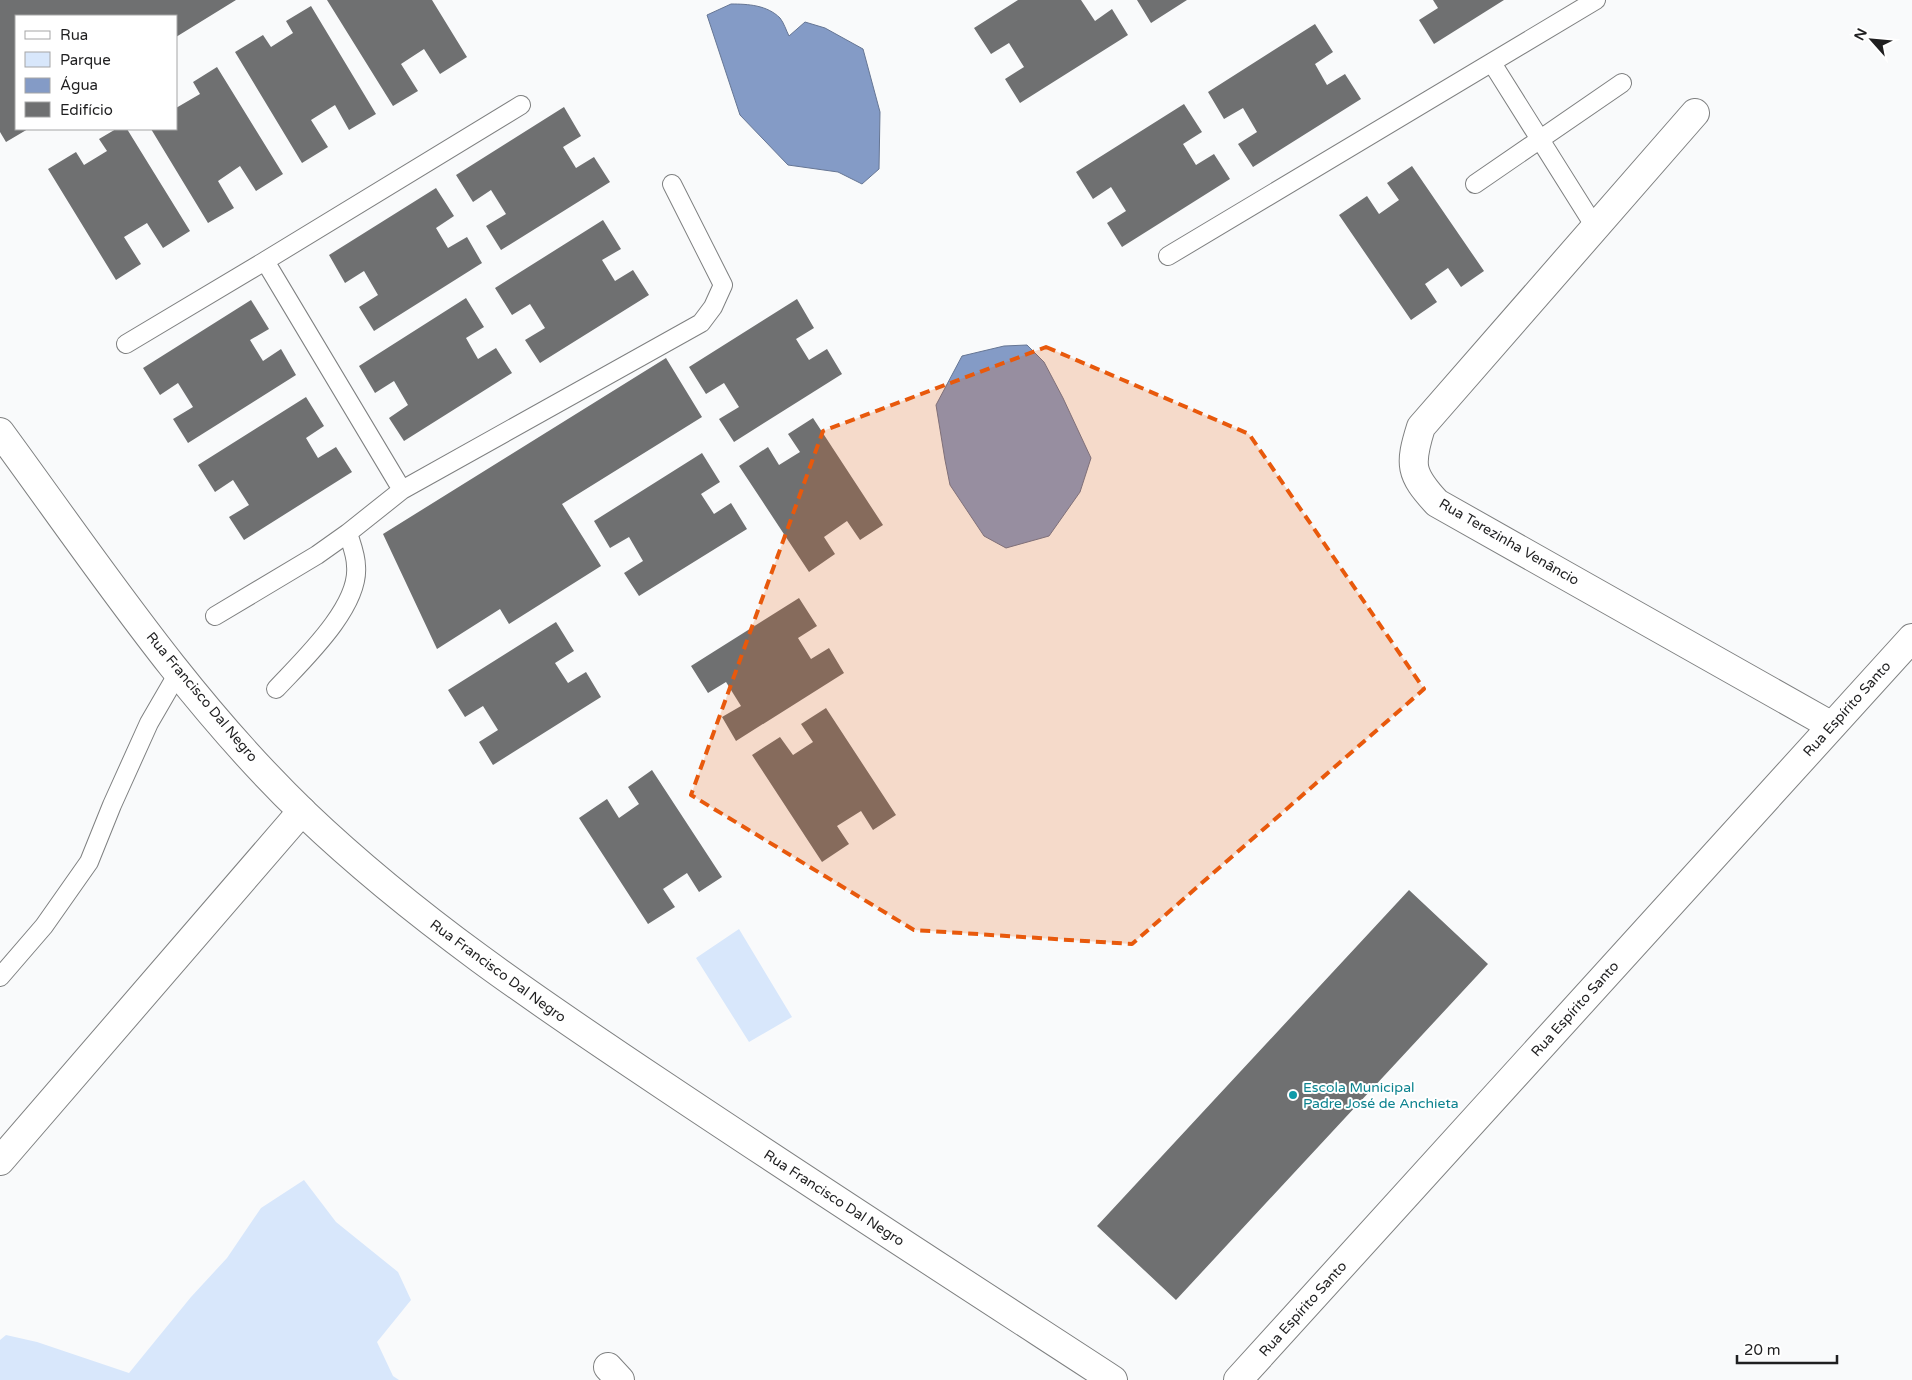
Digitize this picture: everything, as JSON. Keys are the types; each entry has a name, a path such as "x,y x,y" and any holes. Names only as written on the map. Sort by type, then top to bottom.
{"street":[{"name":"Rua Terezinha Venâncio","path":"1694,113 1421,427 1414,449 1414,467 1420,484 1437,503 1832,726"},
{"name":"Rua Francisco Dal Negro","path":"0,432 178,673 236,742 302,811 357,862 421,915 485,964 711,1118 1113,1380"},
{"name":"Rua Espírito Santo","path":"1238,1380 1912,638"},
{"path":"0,1161 302,811"}],"lane":[{"path":"1168,256 1596,0"},
{"path":"1492,63 1595,227"},
{"path":"1475,184 1622,83"},
{"path":"126,344 521,105"},
{"path":"215,616 317,555 402,490 701,323 713,307 723,285 672,184"},
{"path":"265,261 402,490"},
{"path":"276,689 331,629 352,593 357,567 348,533"},
{"path":"0,977 44,926 89,862 149,723 178,673"}],"highlighted area":[{"path":"1046,347 1249,434 1424,689 1132,944 914,930 691,795 823,431"}],"green space":[{"path":"739,929 792,1017 749,1042 696,958"},
{"path":"304,1180 336,1222 398,1272 411,1300 377,1342 393,1376 399,1380 0,1380 0,1340 6,1335 37,1342 129,1373 191,1297 227,1258 261,1208"}],"water":[{"path":"731,4 751,5 769,10 780,18 789,36 805,22 825,28 863,49 880,112 879,169 862,184 838,172 788,165 740,115 707,15"},
{"path":"1027,345 1044,362 1091,458 1080,492 1049,536 1006,548 984,536 950,485 936,405 962,356 1004,346"}],"building":[{"path":"0,0 236,0 178,36 178,15 15,15 15,130 26,130 6,142 0,132"},
{"path":"327,0 432,0 467,57 440,74 424,49 401,64 418,91 393,106"},
{"path":"1018,0 1081,0 1095,21 1112,9 1128,35 1020,103 1005,79 1024,67 1009,43 991,54 974,28"},
{"path":"1137,0 1187,0 1151,23"},
{"path":"1433,0 1504,0 1434,44 1419,20 1438,8"},
{"path":"311,6 376,114 349,130 335,105 311,120 328,147 302,163 235,52 263,35 271,47 293,33 286,21"},
{"path":"1315,24 1333,52 1315,64 1327,85 1345,74 1361,99 1253,167 1238,144 1257,132 1243,108 1224,119 1208,92"},
{"path":"217,67 283,174 256,191 240,166 218,181 234,208 208,223 152,130 178,130 178,107 200,94 193,82"},
{"path":"1184,104 1202,132 1183,144 1196,165 1214,154 1230,179 1122,247 1107,223 1126,211 1111,187 1093,199 1076,172"},
{"path":"564,107 581,136 563,147 576,168 594,157 610,182 501,250 486,226 506,214 491,190 473,202 456,175"},
{"path":"114,130 128,130 190,231 163,248 147,223 124,237 141,264 116,280 48,169 76,152 84,165 107,151 99,139"},
{"path":"1412,166 1484,271 1461,287 1448,268 1425,284 1437,302 1411,320 1339,215 1367,196 1379,214 1399,200 1387,183"},
{"path":"436,188 454,216 436,228 448,248 467,237 482,263 374,331 359,307 378,295 364,271 345,283 329,255"},
{"path":"603,220 621,249 602,260 615,281 633,270 649,295 540,363 525,340 545,328 530,304 512,315 495,288"},
{"path":"466,298 484,327 466,338 478,359 496,348 512,373 404,441 389,418 408,405 394,381 375,393 359,366"},
{"path":"797,299 814,328 796,339 809,360 827,349 842,374 734,442 719,419 739,407 724,383 706,394 689,367"},
{"path":"251,300 269,329 250,340 263,361 281,349 296,375 188,443 173,419 193,407 178,383 160,395 143,368"},
{"path":"666,358 702,417 562,504 601,566 509,624 500,609 437,649 383,534"},
{"path":"306,397 324,426 306,438 318,458 336,447 352,472 244,540 229,517 249,505 233,480 215,492 198,465"},
{"path":"813,418 883,525 860,540 847,521 824,537 835,554 809,572 739,466 768,447 779,465 800,452 788,434"},
{"path":"702,453 720,482 701,494 714,514 731,503 747,529 639,596 624,573 643,561 629,537 610,548 594,521"},
{"path":"799,598 817,626 798,638 811,659 829,648 844,673 736,741 722,717 741,706 726,682 708,693 691,666"},
{"path":"556,622 574,651 555,663 568,683 586,672 601,697 493,765 479,742 498,730 483,706 465,717 448,690"},
{"path":"826,708 896,815 873,830 861,811 837,826 849,844 822,862 752,755 780,737 793,755 813,742 801,724"},
{"path":"652,770 722,877 699,892 687,873 663,889 675,907 648,924 579,818 607,799 619,818 639,804 628,787"},
{"name":"Escola Municipal Padre José de Anchieta","path":"1409,890 1488,964 1176,1300 1097,1226"}],"place":[{"name":"Escola Municipal Padre José de Anchieta","path":"1293,1095"}]}
